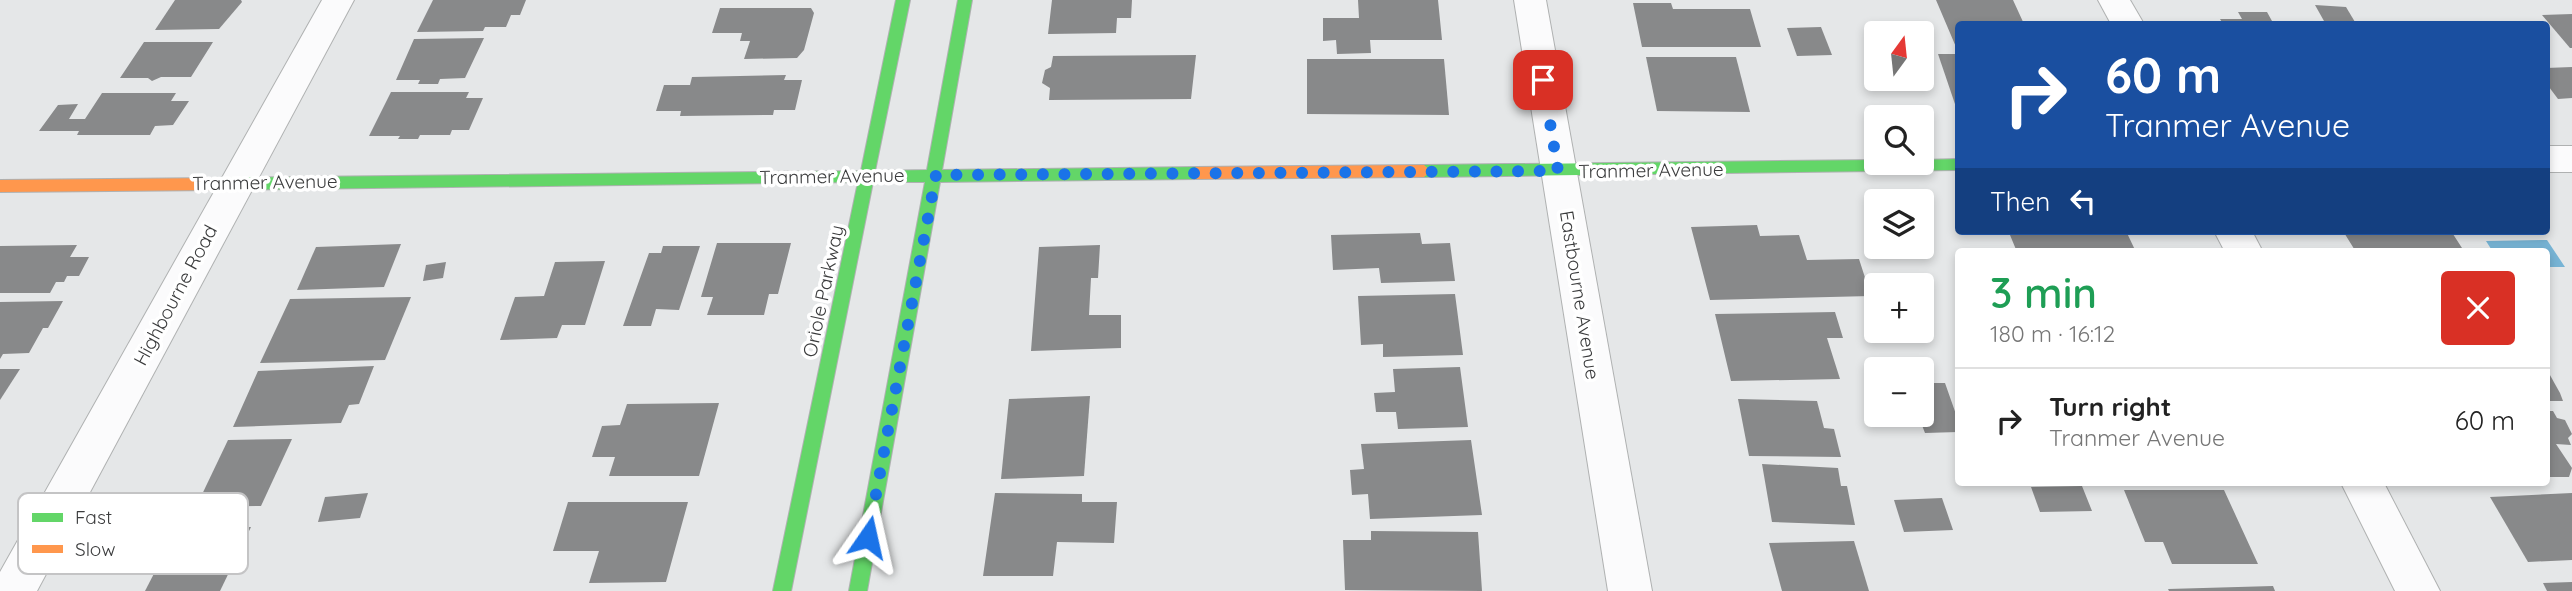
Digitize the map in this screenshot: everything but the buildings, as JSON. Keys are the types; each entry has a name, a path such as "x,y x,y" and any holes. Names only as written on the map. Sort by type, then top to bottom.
{"street":[{"name":"Highbourne Road","path":"67,493 338,0"},
{"name":"Oriole Parkway","path":"782,591 903,0"},
{"path":"858,591 936,175 965,0"},
{"name":"Eastbourne Avenue","path":"1530,0 1630,591"},
{"path":"2114,0 2125,21"},
{"path":"2550,159 2572,159"},
{"name":"Tranmer Avenue","path":"0,186 1955,165"},
{"path":"2364,486 2418,591"},
{"name":"Highbourne Road","path":"13,591 22,574"}],"water":[{"path":"2547,240 2565,267 2550,267 2550,248 2490,248 2486,241"}],"traffic: fast":[{"path":"782,591 903,0"},
{"path":"858,591 965,0"},
{"path":"1424,171 1955,165"},
{"path":"219,184 1196,173"}],"traffic: slow":[{"path":"1196,173 1424,171"},
{"path":"0,186 219,184"}],"route":[{"path":"868,537 936,175 1558,171 1543,80"}]}
